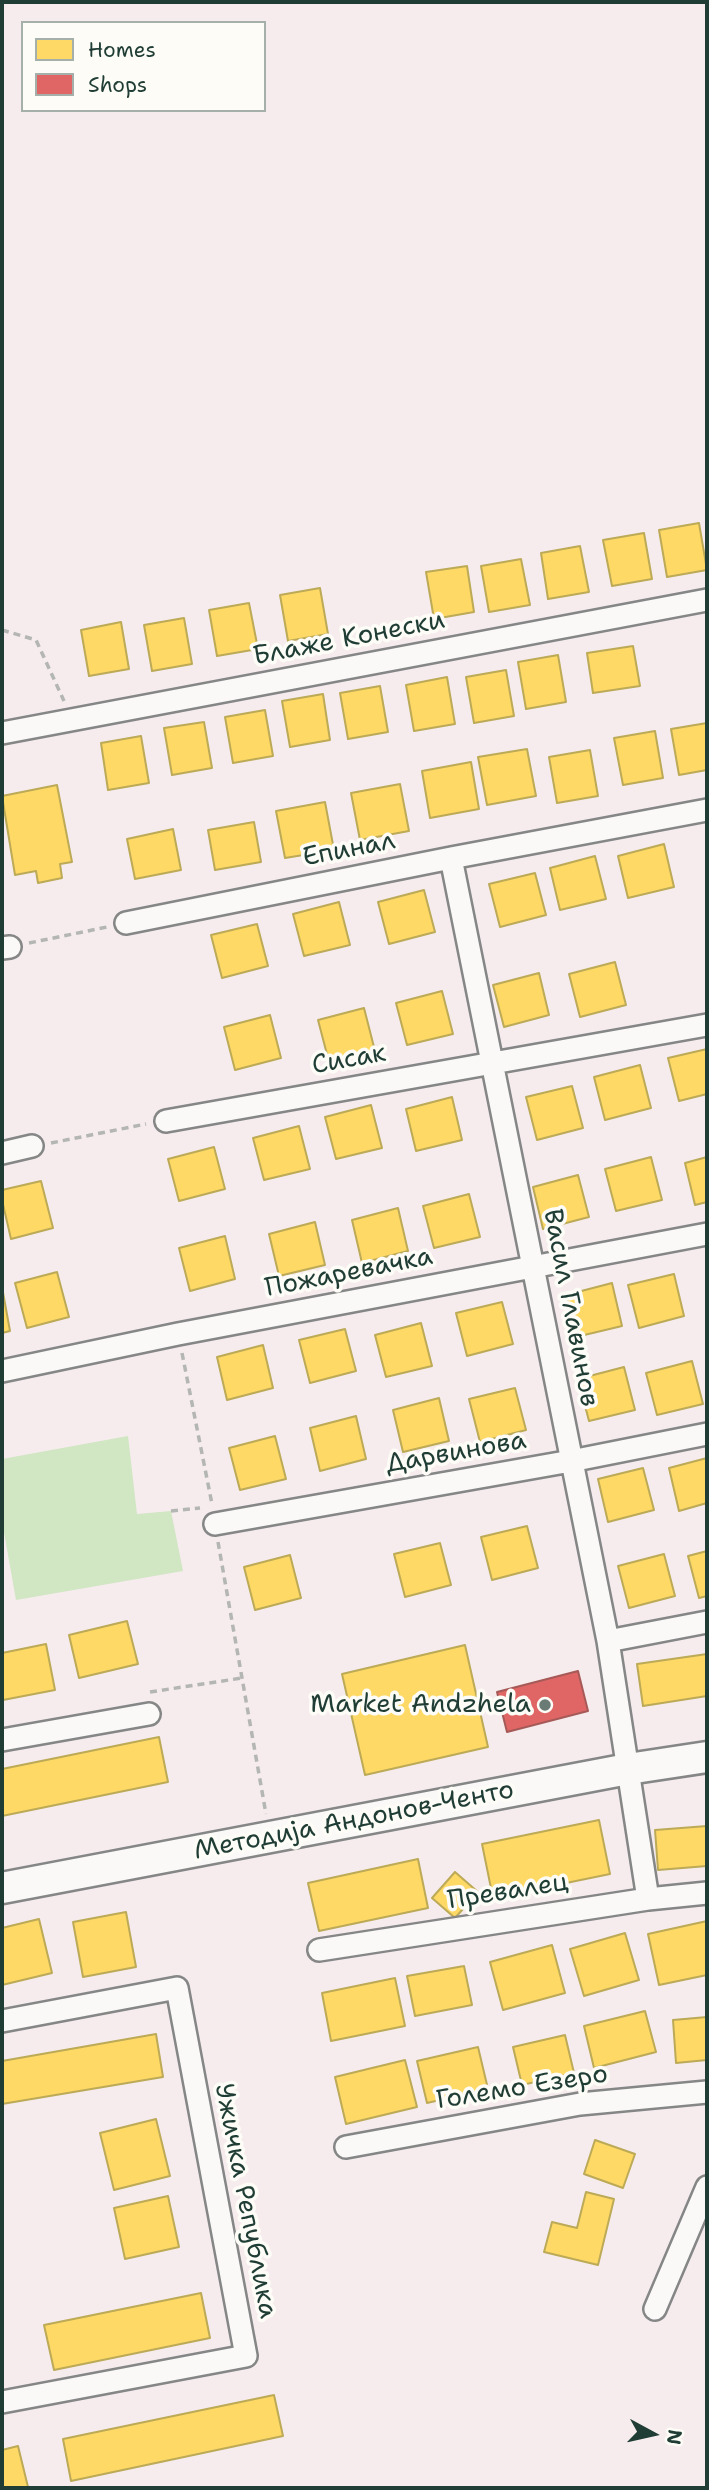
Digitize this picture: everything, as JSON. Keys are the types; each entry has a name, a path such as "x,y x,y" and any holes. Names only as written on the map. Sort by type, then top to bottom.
{"street":[{"name":"Блаже Конески","path":"2,733 707,600"},
{"name":"Епинал","path":"126,923 707,810"},
{"name":"Васил Главинов","path":"451,858 608,1642 648,1899"},
{"name":"Сисак","path":"166,1121 707,1025"},
{"path":"2,1153 32,1146"},
{"name":"Пожаревачка","path":"2,1371 178,1334 707,1234"},
{"name":"Дарвинова","path":"215,1524 571,1461 707,1433"},
{"path":"608,1642 707,1622"},
{"path":"2,1740 149,1714"},
{"name":"Методија Андонов-Ченто","path":"2,1888 628,1769 707,1757"},
{"name":"Превалец","path":"319,1950 648,1899 707,1893"},
{"name":"Ужичка Република","path":"2,2021 177,1988 246,2356 2,2402"},
{"name":"Големо Езеро","path":"346,2147 580,2104 707,2092"},
{"path":"655,2309 707,2187"}],"path":[{"path":"2,630 36,640 72,720"},
{"path":"6,948 126,923"},
{"path":"32,1146 166,1121"},
{"path":"171,1511 212,1507 178,1334"},
{"path":"215,1524 270,1837"},
{"path":"149,1714 145,1693 242,1678"}],"green space":[{"path":"128,1436 137,1514 171,1511 183,1571 16,1600 2,1521 2,1459"}],"building: Homes":[{"path":"699,523 707,570 667,577 659,530"},
{"path":"644,533 652,579 612,586 603,540"},
{"path":"580,546 589,592 548,599 541,553"},
{"path":"521,559 530,605 489,612 481,566"},
{"path":"467,566 474,612 434,619 426,572"},
{"path":"320,588 328,634 288,641 280,595"},
{"path":"249,603 258,649 217,656 209,610"},
{"path":"184,618 192,664 152,671 144,625"},
{"path":"121,622 129,669 89,676 81,630"},
{"path":"633,646 640,686 593,693 587,653"},
{"path":"558,655 566,702 526,709 518,662"},
{"path":"506,670 514,716 474,723 466,677"},
{"path":"447,677 455,724 414,731 406,685"},
{"path":"380,686 388,732 348,739 340,693"},
{"path":"323,694 330,740 290,747 282,701"},
{"path":"265,710 273,756 233,763 225,717"},
{"path":"204,722 212,768 172,775 164,728"},
{"path":"707,723 707,770 679,775 671,729"},
{"path":"655,731 663,778 623,785 614,738"},
{"path":"141,736 149,783 108,790 101,743"},
{"path":"527,749 536,796 487,805 478,757"},
{"path":"590,750 598,796 557,803 549,757"},
{"path":"471,762 479,809 430,818 422,771"},
{"path":"400,784 409,831 360,840 351,793"},
{"path":"57,785 72,862 60,864 62,878 38,883 36,871 15,875 2,796"},
{"path":"325,802 334,850 285,858 276,811"},
{"path":"254,822 261,862 215,870 208,830"},
{"path":"173,829 181,870 135,879 127,839"},
{"path":"664,844 674,887 628,898 618,856"},
{"path":"595,856 606,899 560,910 550,868"},
{"path":"535,873 546,915 500,927 489,884"},
{"path":"424,890 435,932 389,944 378,902"},
{"path":"339,902 350,945 304,956 293,914"},
{"path":"257,924 268,966 222,978 211,935"},
{"path":"615,962 626,1005 580,1017 569,974"},
{"path":"539,973 549,1015 504,1027 493,985"},
{"path":"442,991 453,1034 407,1045 396,1003"},
{"path":"364,1008 375,1051 329,1062 318,1020"},
{"path":"270,1015 281,1058 235,1070 224,1027"},
{"path":"707,1049 707,1094 679,1101 668,1058"},
{"path":"640,1065 651,1108 605,1120 594,1077"},
{"path":"572,1086 583,1128 537,1140 526,1097"},
{"path":"452,1097 462,1140 416,1151 406,1109"},
{"path":"371,1105 382,1148 336,1159 325,1117"},
{"path":"299,1126 310,1169 264,1180 253,1138"},
{"path":"214,1147 225,1189 179,1201 168,1159"},
{"path":"651,1157 662,1200 616,1211 605,1169"},
{"path":"707,1157 707,1202 695,1205 685,1163"},
{"path":"578,1175 589,1217 543,1229 533,1187"},
{"path":"41,1181 53,1228 11,1239 2,1190"},
{"path":"469,1194 480,1237 434,1248 423,1206"},
{"path":"398,1208 408,1251 362,1263 352,1220"},
{"path":"315,1222 325,1265 279,1276 269,1234"},
{"path":"225,1236 235,1279 190,1291 179,1248"},
{"path":"57,1272 69,1317 27,1328 15,1283"},
{"path":"674,1274 684,1316 639,1328 628,1285"},
{"path":"612,1283 622,1326 576,1337 566,1295"},
{"path":"2,1287 10,1331 2,1333"},
{"path":"502,1302 513,1344 467,1356 456,1313"},
{"path":"421,1323 432,1366 386,1377 375,1335"},
{"path":"345,1329 356,1371 310,1383 299,1340"},
{"path":"263,1345 273,1388 227,1400 217,1357"},
{"path":"692,1361 703,1404 657,1415 646,1373"},
{"path":"624,1367 635,1410 589,1421 578,1379"},
{"path":"515,1388 526,1430 480,1442 469,1399"},
{"path":"439,1398 449,1441 403,1452 393,1410"},
{"path":"356,1416 366,1459 320,1471 310,1428"},
{"path":"275,1436 286,1479 240,1490 229,1448"},
{"path":"707,1458 707,1503 679,1511 669,1468"},
{"path":"643,1468 654,1510 608,1522 598,1479"},
{"path":"527,1526 538,1568 492,1580 481,1537"},
{"path":"440,1543 451,1585 405,1597 394,1554"},
{"path":"707,1551 707,1596 699,1598 688,1556"},
{"path":"664,1554 675,1596 629,1608 618,1566"},
{"path":"290,1555 301,1598 255,1610 244,1567"},
{"path":"127,1621 138,1664 79,1678 69,1635"},
{"path":"46,1644 55,1690 3,1700 2,1653"},
{"path":"465,1645 488,1747 365,1775 342,1674"},
{"path":"707,1654 707,1696 643,1706 637,1664"},
{"path":"159,1737 168,1782 2,1816 2,1769"},
{"path":"599,1820 610,1874 493,1898 482,1844"},
{"path":"707,1826 707,1866 658,1870 655,1830"},
{"path":"418,1859 428,1908 319,1931 308,1883"},
{"path":"455,1872 478,1892 455,1918 432,1898"},
{"path":"126,1912 136,1967 83,1977 73,1922"},
{"path":"39,1919 52,1973 2,1985 2,1928"},
{"path":"707,1921 707,1975 659,1985 648,1934"},
{"path":"625,1933 639,1980 584,1996 570,1949"},
{"path":"552,1945 565,1993 503,2010 490,1962"},
{"path":"464,1966 472,2005 415,2016 407,1976"},
{"path":"395,1978 405,2026 331,2041 322,1993"},
{"path":"645,2011 656,2052 594,2068 584,2026"},
{"path":"707,2017 707,2060 676,2063 673,2020"},
{"path":"156,2034 163,2077 2,2104 2,2061"},
{"path":"565,2035 574,2073 522,2085 513,2047"},
{"path":"478,2047 488,2089 427,2103 417,2061"},
{"path":"405,2060 417,2107 346,2124 335,2077"},
{"path":"156,2119 170,2176 114,2190 100,2133"},
{"path":"595,2140 635,2154 623,2188 584,2174"},
{"path":"586,2192 614,2199 598,2265 544,2252 552,2222 577,2228"},
{"path":"168,2196 179,2247 125,2259 114,2208"},
{"path":"201,2293 210,2338 54,2370 44,2325"},
{"path":"274,2395 283,2436 71,2481 63,2439"},
{"path":"18,2446 28,2487 2,2488 2,2450"}],"building: Shops":[{"path":"578,1671 588,1711 507,1732 497,1692"}],"place":[{"name":"Market Andzhela","path":"545,1705"}]}
